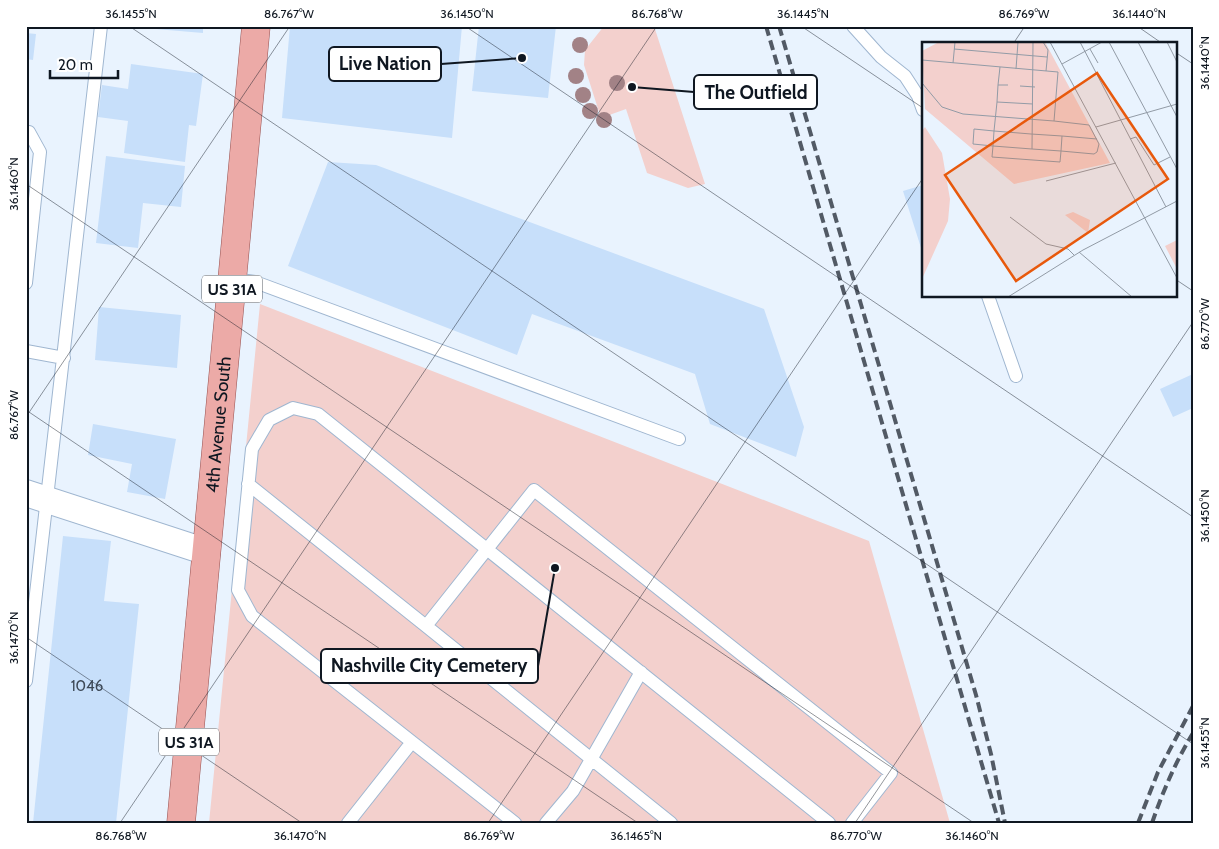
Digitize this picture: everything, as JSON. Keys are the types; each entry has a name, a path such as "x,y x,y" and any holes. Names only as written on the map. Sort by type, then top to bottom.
{"main road":[{"name":"4th Avenue South","path":"181,823 256,26"}],"street":[{"path":"37,497 207,552"}],"lane":[{"path":"26,681 37,497 64,358 101,26"},
{"path":"853,26 882,58 905,76 918,96 922,107"},
{"path":"26,132 29,132 40,152 26,283"},
{"path":"233,280 255,282 679,439"},
{"path":"989,298 1016,376"},
{"path":"26,350 64,358"},
{"path":"515,823 252,616 238,590 252,449 269,420 292,408 318,414 829,823"},
{"path":"248,484 671,823"},
{"path":"426,626 534,490 892,774 852,823"},
{"path":"546,823 573,790 641,672"},
{"path":"348,823 412,742"}],"shaded area":[{"path":"604,26 654,26 705,184 688,188 647,173 626,109 601,118 584,65 585,50"},
{"path":"260,304 869,541 950,823 209,823"}],"building":[{"path":"144,26 203,26 203,33 144,28"},
{"path":"290,26 462,26 452,138 282,118"},
{"path":"479,26 556,26 548,98 472,91"},
{"path":"26,33 36,34 33,60 26,59"},
{"path":"131,64 203,74 196,126 189,125 185,162 124,153 128,121 98,117 102,85 128,89"},
{"path":"106,156 185,166 181,207 143,203 138,248 96,243"},
{"path":"328,162 376,165 764,309 804,427 796,457 710,424 695,374 532,314 517,355 288,266"},
{"path":"922,185 922,251 903,191"},
{"path":"99,307 181,315 177,368 95,360"},
{"path":"1193,374 1193,408 1173,417 1160,389"},
{"path":"93,424 176,439 165,499 127,492 132,464 88,455"},
{"path":"63,536 111,541 104,601 139,604 116,823 33,823"}],"railway":[{"path":"766,26 999,823"},
{"path":"779,26 976,695 991,754 1005,823"},
{"path":"1138,823 1158,772 1193,706"},
{"path":"1152,823 1170,776 1193,733"}],"place":[{"name":"Live Nation","path":"522,58"},
{"name":"The Outfield","path":"632,87"},
{"name":"Nashville City Cemetery","path":"555,568"}]}
